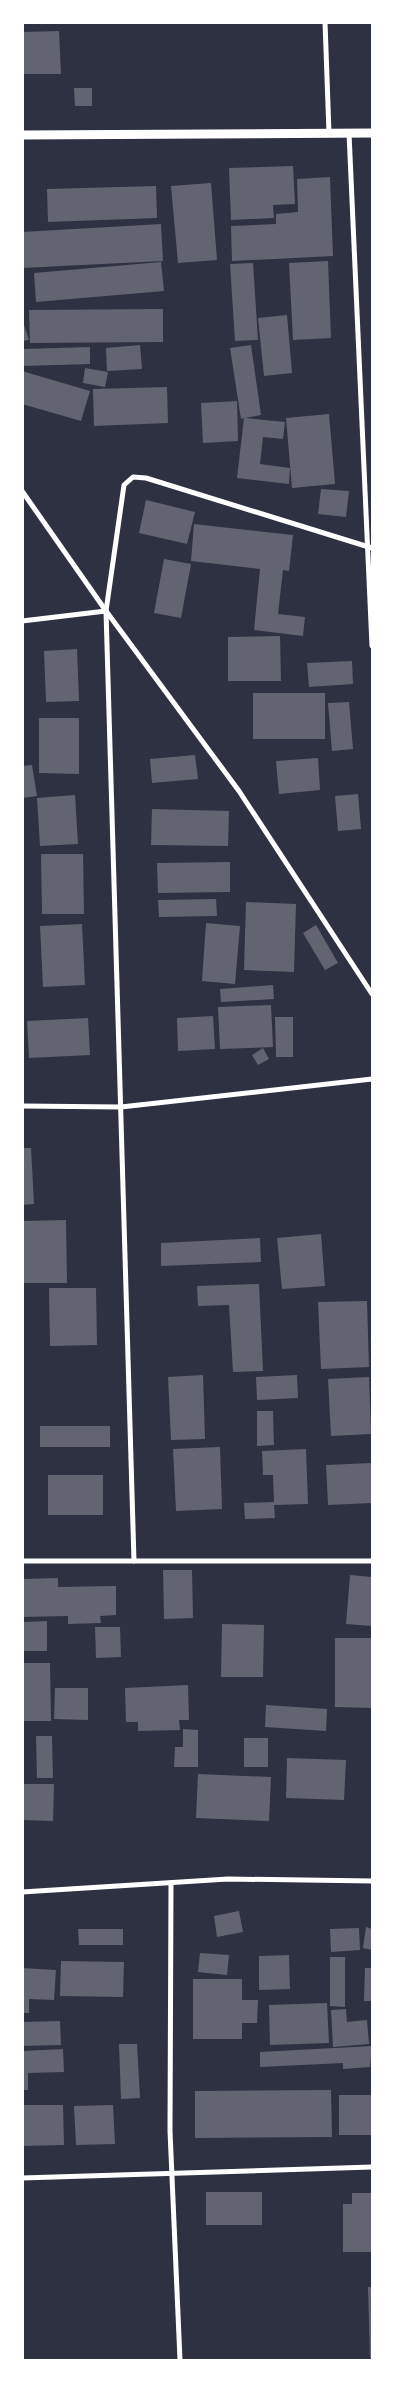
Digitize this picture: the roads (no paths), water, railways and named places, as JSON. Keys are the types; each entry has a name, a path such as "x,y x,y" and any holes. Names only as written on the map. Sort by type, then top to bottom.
{"street":[{"path":"324,22 329,133"},
{"path":"349,133 370,547 372,646"},
{"path":"22,135 372,133"},
{"path":"134,1561 106,611 124,486 133,478 146,478 370,547"},
{"path":"22,491 106,611 239,791 372,994"},
{"path":"22,621 106,611"},
{"path":"22,1106 121,1107 372,1079"},
{"path":"22,1561 372,1561"},
{"path":"22,1892 228,1880 372,1881"},
{"path":"171,1883 171,2174 180,2360"},
{"path":"22,2178 372,2167"}]}
